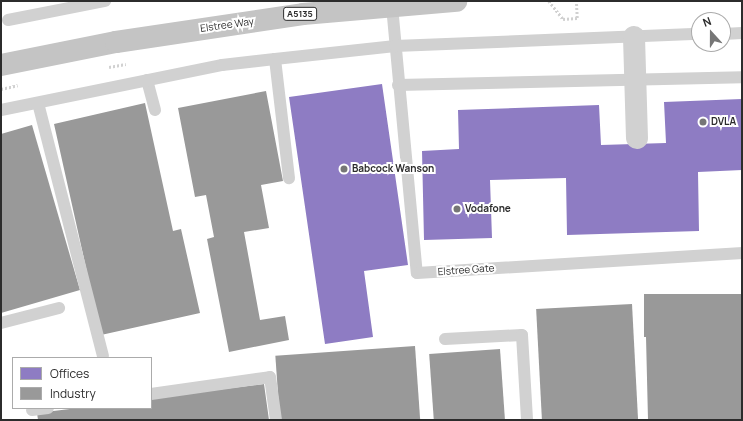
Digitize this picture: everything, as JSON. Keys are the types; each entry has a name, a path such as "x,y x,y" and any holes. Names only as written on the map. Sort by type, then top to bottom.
{"main road":[{"name":"Elstree Way","path":"1,66 177,32 303,14 456,1"}],"street":[{"path":"634,37 637,138"}],"lane":[{"path":"8,20 42,7 104,1"},
{"name":"Elstree Gate","path":"392,6 398,85 417,273 742,253"},
{"path":"731,34 742,33"},
{"path":"1,110 222,65 274,59 395,46 691,34"},
{"path":"274,59 289,178"},
{"path":"398,85 742,77"},
{"path":"148,80 155,110"},
{"path":"38,103 103,356"},
{"path":"1,323 59,308"},
{"path":"445,339 522,335 527,420"},
{"path":"152,394 270,377 276,420"},
{"path":"32,410 40,409"}],"path":[{"path":"549,1 563,19 577,18 576,1"}],"building: Offices":[{"path":"382,84 408,265 364,271 373,337 325,344 289,97"},
{"path":"742,99 742,170 698,172 699,231 567,235 566,178 490,180 492,238 424,240 422,151 459,149 458,110 599,105 601,145 666,143 664,102"}],"building: Industry":[{"path":"266,91 283,181 261,185 269,228 244,232 260,320 285,316 289,340 229,352 207,239 214,237 206,195 195,197 178,108"},
{"path":"145,103 173,231 181,229 200,313 101,335 54,124"},
{"path":"32,125 80,290 1,313 1,134"},
{"path":"644,294 742,294 742,420 648,420 646,337 644,337"},
{"path":"632,304 638,420 542,420 536,309"},
{"path":"415,346 420,420 280,420 275,356"},
{"path":"500,349 505,420 434,420 429,354"},
{"path":"264,384 269,420 38,420 37,413 70,409 152,409 152,398"}],"place":[{"name":"DVLA","path":"703,122"},
{"name":"Babcock Wanson","path":"344,169"},
{"name":"Vodafone","path":"457,209"}]}
